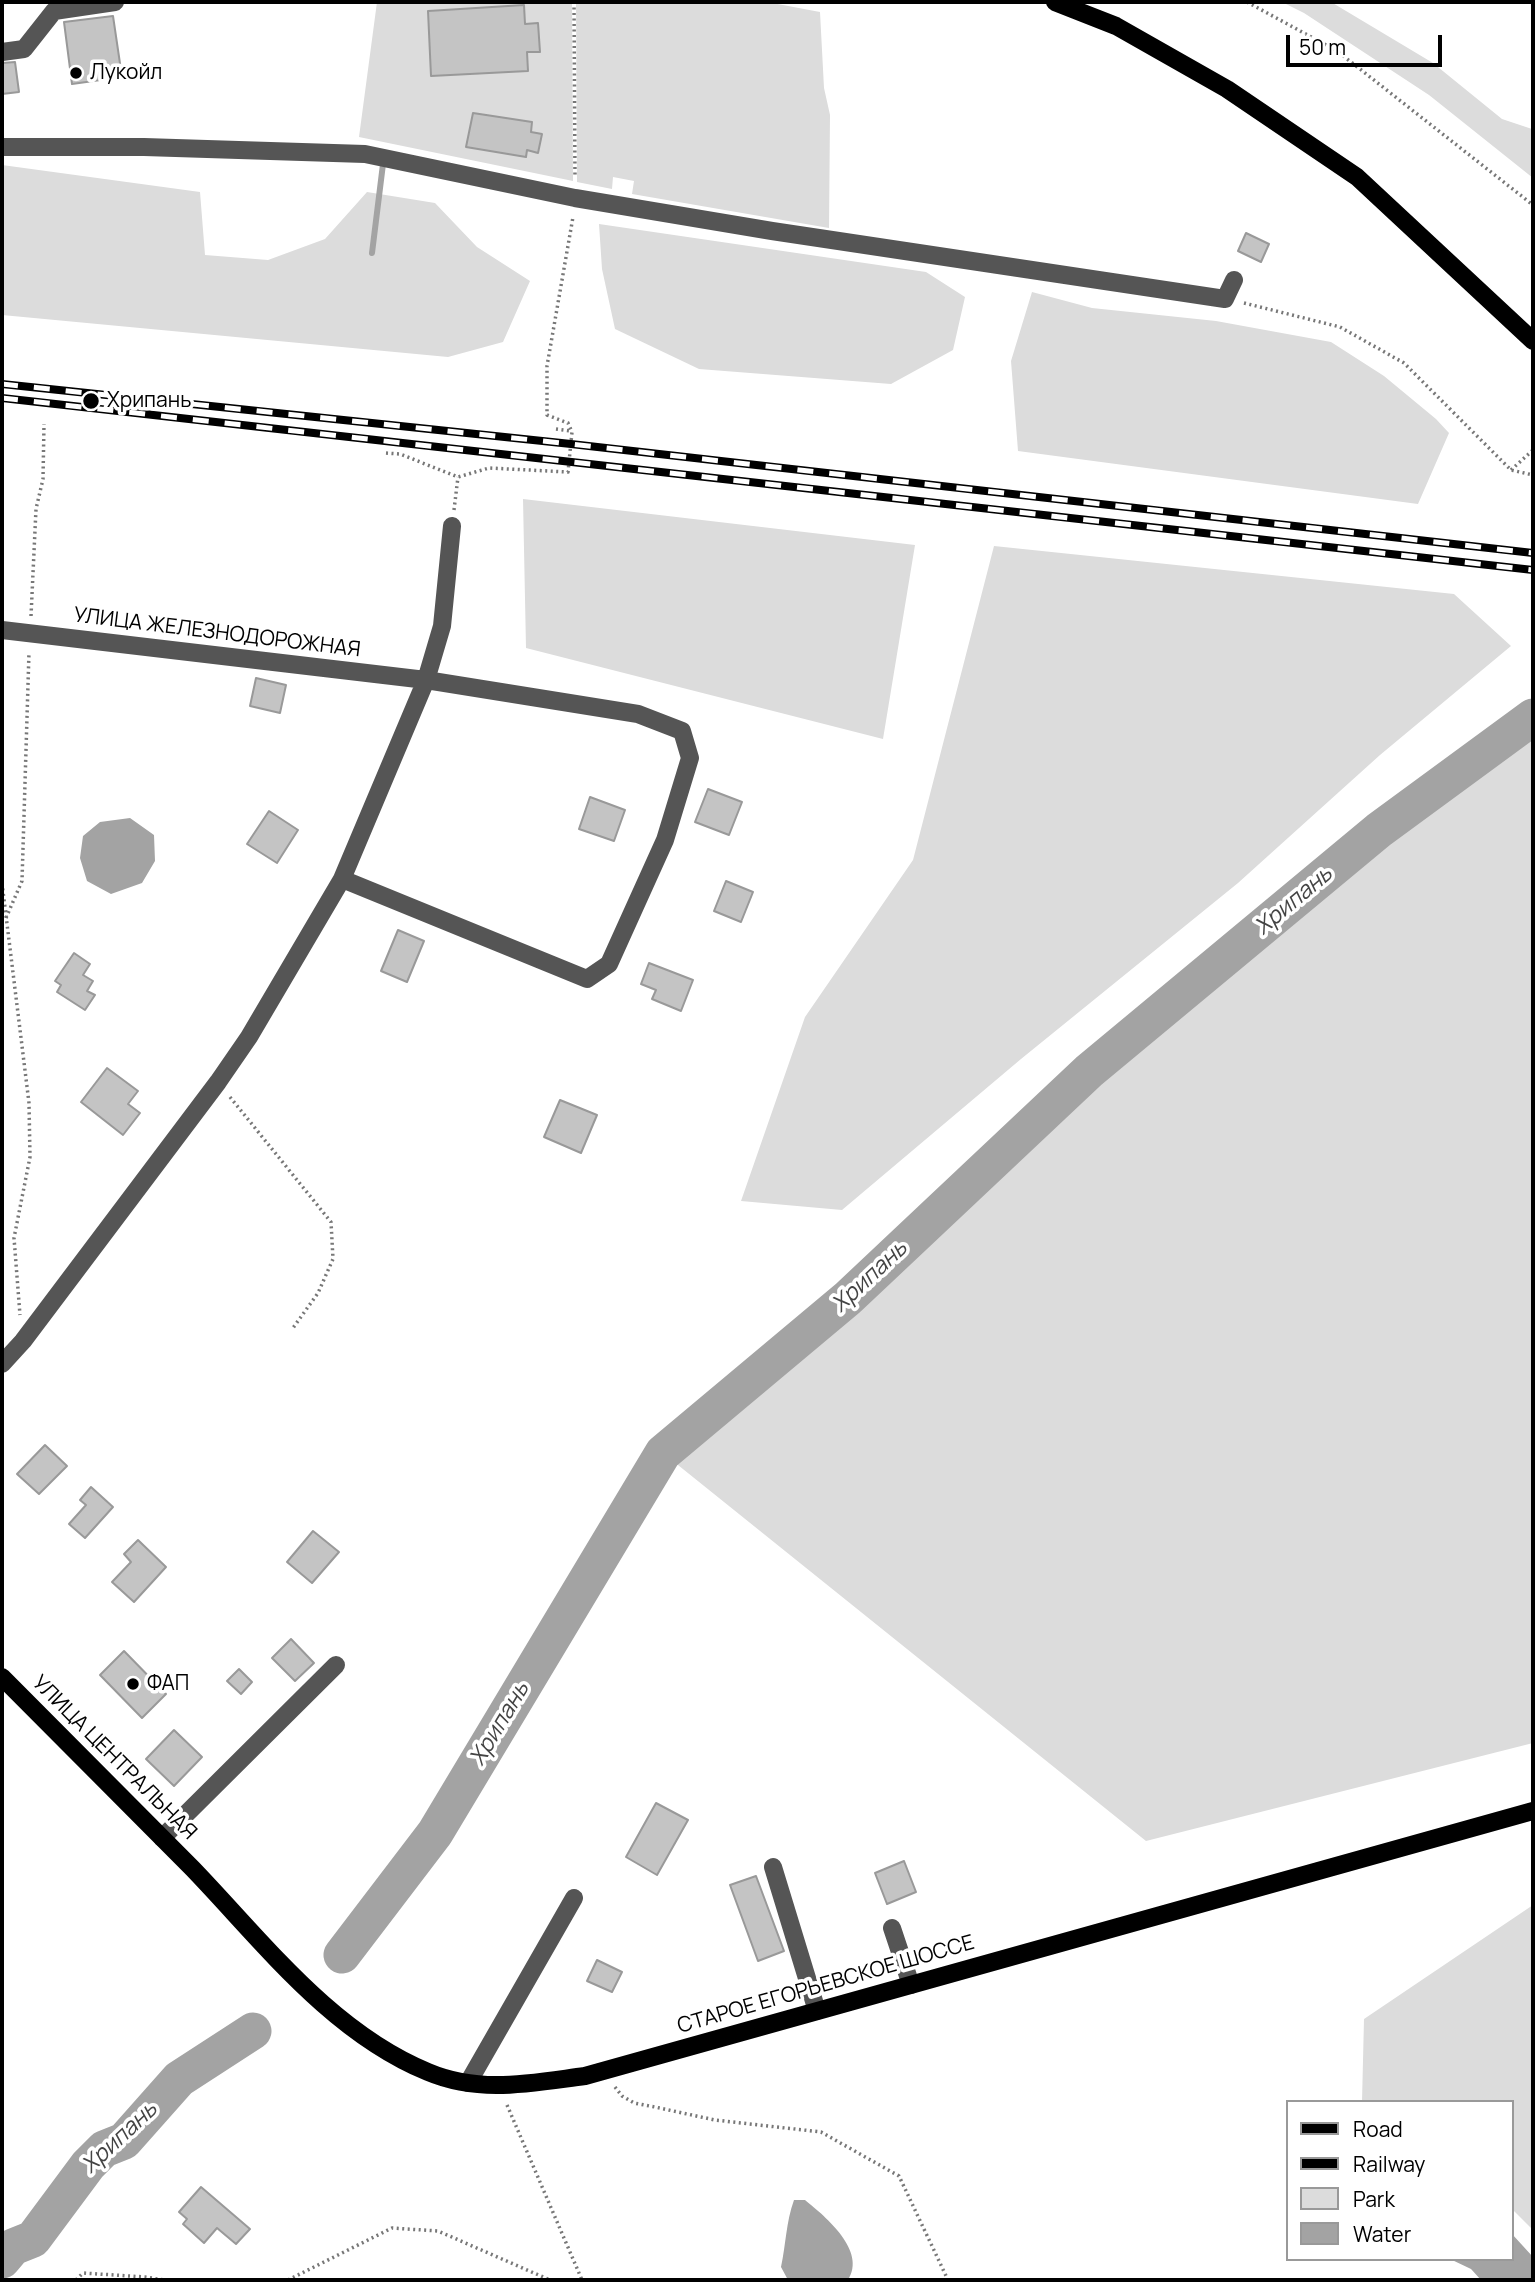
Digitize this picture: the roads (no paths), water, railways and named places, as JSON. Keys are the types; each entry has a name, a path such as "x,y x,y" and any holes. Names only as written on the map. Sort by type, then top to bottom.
{"main road":[{"path":"1055,2 1116,26 1227,89 1357,177 1533,341"},
{"name":"УЛИЦА ЦЕНТРАЛЬНАЯ","path":"2,1677 194,1870"},
{"name":"СТАРОЕ ЕГОРЬЕВСКОЕ ШОССЕ","path":"194,1870 303,1985 370,2042 429,2073 468,2083 500,2087 585,2076 1533,1811"}],"street":[{"path":"2,52 24,49 54,11 115,2"},
{"path":"2,147 144,147 365,154 772,231 1225,299 1234,280"},
{"path":"2,1364 23,1341 218,1082 249,1037 342,879 426,680 442,626 452,526"},
{"name":"УЛИЦА ЖЕЛЕЗНОДОРОЖНАЯ","path":"2,630 426,680 638,714 682,731 690,758 665,840 609,964 587,979 342,879"},
{"path":"162,1838 336,1665"},
{"path":"774,1867 817,2011"},
{"path":"468,2083 574,1898"},
{"path":"892,1928 911,1985"}],"water":[{"path":"130,818 154,835 155,861 142,883 111,894 87,881 80,858 83,836 100,822"},
{"path":"794,2200 805,2200 842,2236 852,2258 848,2280 788,2280 781,2267"},
{"path":"1514,2236 1533,2257 1533,2280 1481,2280 1471,2269 1454,2261 1514,2261"}],"waterway":[{"path":"372,253 383,164"},
{"name":"Хрипань","path":"342,1955 435,1833 663,1453 848,1298 1089,1071 1379,830 1533,717"},
{"name":"Хрипань","path":"2,2260 13,2247 33,2239 88,2165 104,2149 124,2141 179,2079 253,2031"}],"railway":[{"path":"2,384 571,444 1533,553"},
{"path":"2,398 1533,570"}],"place":[{"name":"Лукойл","path":"76,73"},
{"name":"Хрипань","path":"91,401"},
{"name":"ФАП","path":"133,1684"}]}
